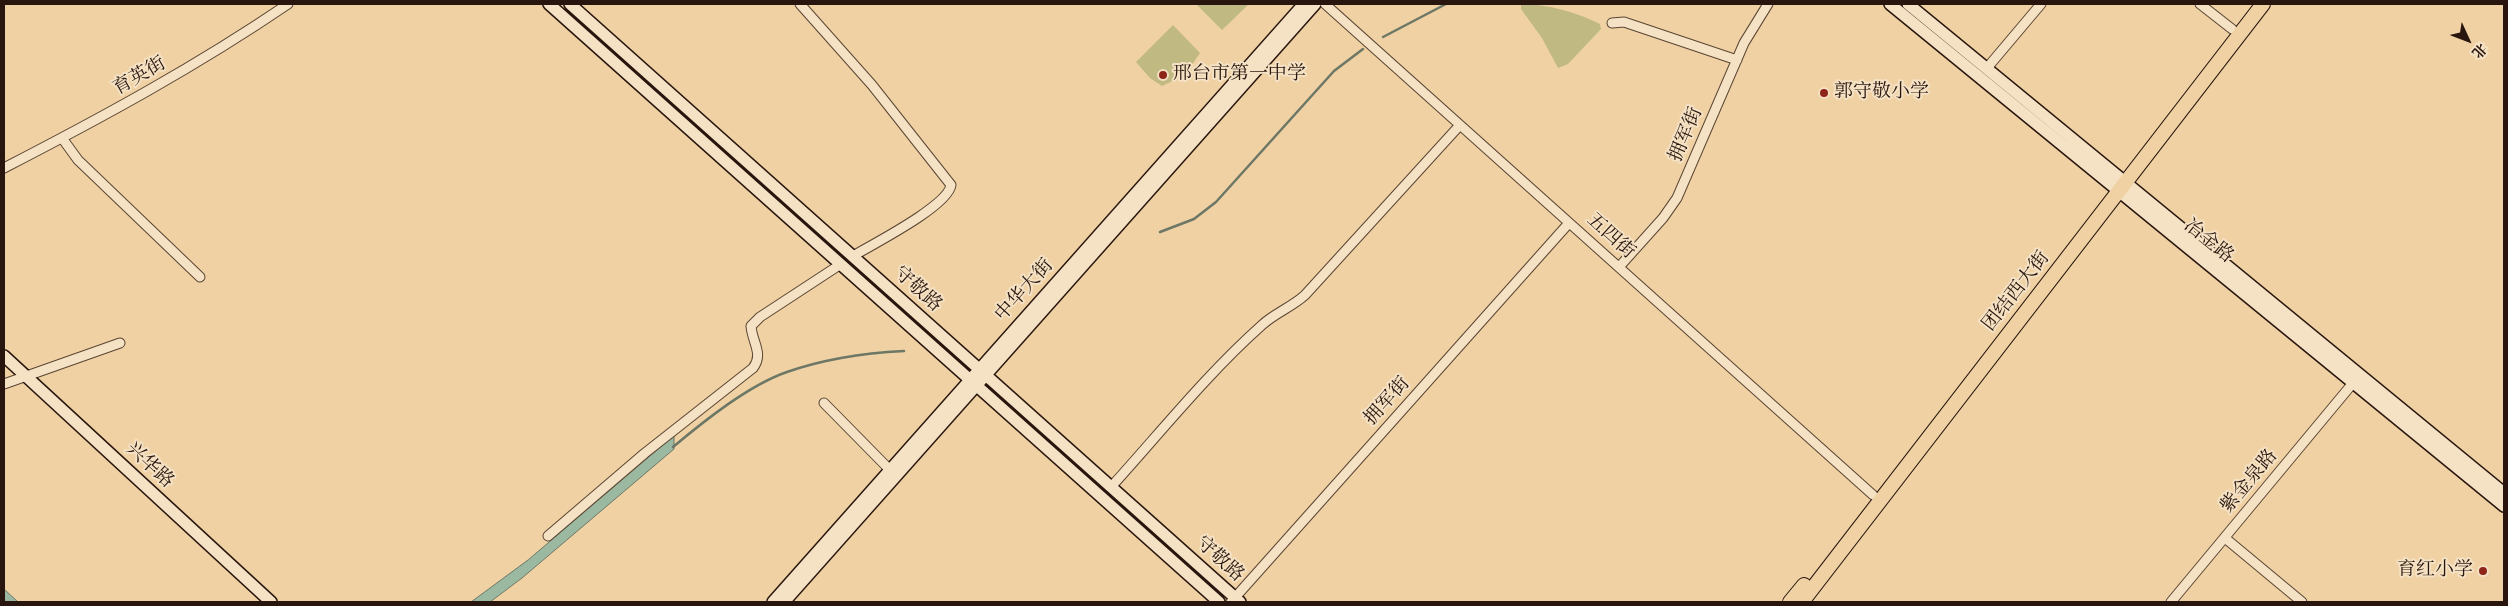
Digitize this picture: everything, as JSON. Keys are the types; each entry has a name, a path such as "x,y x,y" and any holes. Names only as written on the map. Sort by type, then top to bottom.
{"main road":[{"name":"团结西大街","path":"1802,602 2118,184 2251,4"},
{"name":"团结西大街","path":"1790,602 2118,184 2262,4"}],"street":[{"name":"育英街","path":"4,168 110,113 185,69 288,4"},
{"name":"守敬路","path":"549,4 1219,602"},
{"name":"守敬路","path":"570,4 853,256 1235,601"},
{"path":"800,4 872,85 951,186 950,191 938,205 853,256"},
{"name":"中华大街","path":"773,602 788,598 982,372 1304,4"},
{"name":"中华大街","path":"982,372 1315,4"},
{"name":"五四街","path":"1325,4 1873,495"},
{"name":"拥军街","path":"1619,267 1663,218 1677,198 1744,42 1768,4"},
{"name":"冶金路","path":"1890,4 2504,493"},
{"name":"冶金路","path":"1908,4 1986,68 2118,184 2353,382 2504,506"},
{"path":"1986,68 2041,4"},
{"path":"2200,4 2232,29"},
{"path":"1612,23 1624,22 1737,60"},
{"path":"1111,488 1260,326 1278,312 1293,306 1305,295 1460,125"},
{"path":"62,138 78,160 200,277"},
{"name":"拥军街","path":"1235,601 1569,223"},
{"path":"548,536 645,453 753,368 758,362 759,353 751,334 751,326 760,317 841,264"},
{"path":"4,384 120,343"},
{"name":"兴华路","path":"4,356 271,602"},
{"name":"紫金泉路","path":"2172,602 2353,382"},
{"name":"中华大街","path":"788,598 890,470 973,383"},
{"path":"824,403 890,470"},
{"path":"2225,538 2302,602"}],"shaded area":[{"path":"1196,4 1249,4 1222,30"},
{"path":"1521,4 1541,5 1571,12 1600,24 1601,29 1568,64 1558,68 1542,38 1521,9"},
{"path":"1173,25 1200,53 1185,75 1162,86 1150,78 1136,62"},
{"path":"674,436 674,449 522,578 490,602 471,602 528,560"},
{"path":"4,589 18,602 4,602"}],"waterway":[{"path":"1383,37 1446,4"},
{"path":"1160,232 1194,219 1216,202 1334,71 1363,49"},
{"path":"673,447 727,405 772,378 801,367 830,360 874,353 904,351"}],"place":[{"name":"邢台市第一中学","path":"1163,75"},
{"name":"郭守敬小学","path":"1824,93"},
{"name":"育红小学","path":"2483,571"}]}
